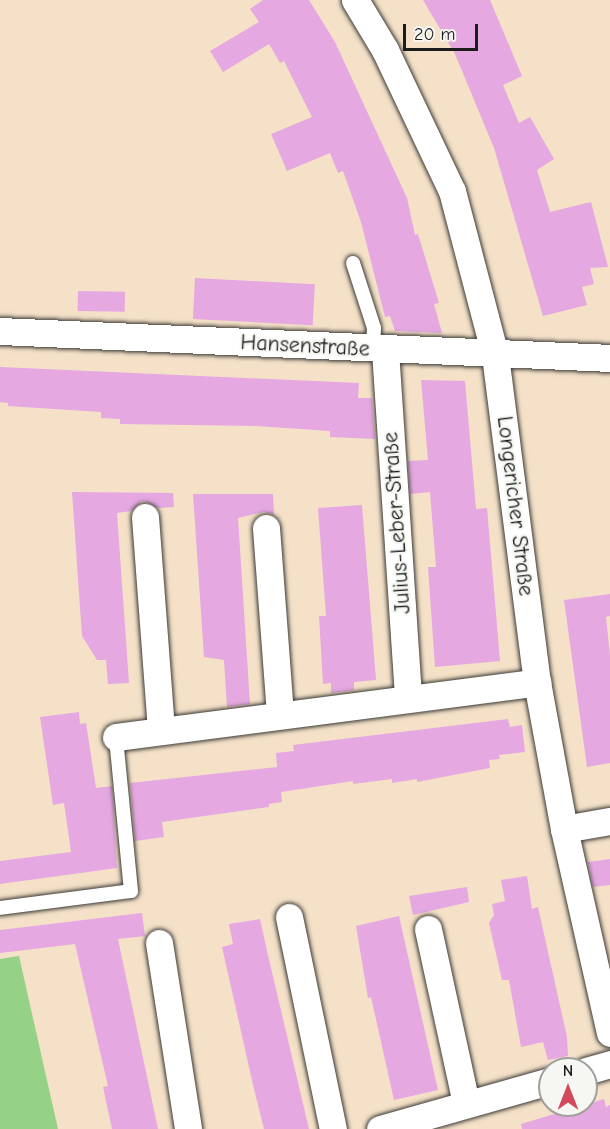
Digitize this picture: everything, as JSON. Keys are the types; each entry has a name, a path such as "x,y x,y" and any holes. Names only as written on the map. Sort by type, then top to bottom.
{"street":[{"name":"Longericher Straße","path":"355,0 385,50 452,191 495,355 537,682 564,829 605,993 610,1033"},
{"name":"Hansenstraße","path":"0,331 495,355 610,358"},
{"name":"Julius-Leber-Straße","path":"379,349 408,697"},
{"path":"145,517 161,730"},
{"path":"266,528 280,714"},
{"path":"116,737 408,697 537,682"},
{"path":"564,829 610,821"},
{"path":"289,917 333,1129"},
{"path":"428,929 466,1103"},
{"path":"159,943 188,1129"},
{"path":"380,1129 538,1084"}],"lane":[{"path":"353,263 379,349"},
{"path":"0,908 131,891 116,737"}],"green space":[{"path":"19,956 58,1129 0,1129 0,959"}],"building":[{"path":"263,0 309,0 335,42 407,198 415,235 418,234 439,303 434,304 442,333 395,331 390,316 385,317 361,222 343,171 338,173 330,153 287,171 271,134 312,117 284,61 280,63 269,44 223,72 210,51 259,22 250,9"},
{"path":"423,0 490,0 522,76 503,85 519,123 530,117 554,159 537,170 550,212 591,202 608,267 590,268 594,284 582,287 587,305 543,316 494,148 455,54"},
{"path":"195,278 315,284 313,325 193,319"},
{"path":"78,291 125,292 125,312 78,311"},
{"path":"0,367 359,383 358,398 372,398 375,439 330,437 330,431 256,426 120,424 120,419 101,418 101,412 8,406 8,403 0,402"},
{"path":"421,380 465,381 476,509 487,508 500,661 435,667 428,567 436,567 430,492 410,494 408,461 428,460"},
{"path":"72,492 173,493 174,507 158,508 143,501 131,511 117,513 129,683 108,684 106,660 97,660 82,636"},
{"path":"193,494 273,494 274,515 264,512 238,518 250,704 227,707 224,660 204,657"},
{"path":"362,505 376,680 354,682 354,690 331,693 331,683 323,684 319,616 326,616 318,508"},
{"path":"610,594 610,616 606,617 610,655 610,763 587,767 564,600"},
{"path":"79,712 80,724 86,723 96,788 112,786 117,868 0,884 0,861 71,852 64,803 53,805 40,717"},
{"path":"508,719 510,727 522,725 525,752 499,755 500,759 489,760 490,768 417,782 417,779 392,783 392,779 353,784 353,781 281,792 282,802 269,804 269,807 162,822 164,837 135,841 130,783 277,767 276,753 294,751 293,745"},
{"path":"610,859 610,885 593,887 588,862"},
{"path":"527,876 532,909 538,907 567,1037 568,1056 547,1057 543,1042 521,1047 509,980 502,980 489,923 494,915 492,904 505,901 501,880"},
{"path":"467,887 469,902 413,915 409,896"},
{"path":"142,913 145,936 118,939 158,1129 112,1129 103,1087 108,1086 75,944 0,953 0,930"},
{"path":"399,916 438,1090 394,1100 371,997 368,998 356,926"},
{"path":"260,919 309,1129 264,1129 254,1089 222,947 233,944 229,924"},
{"path":"604,1099 606,1107 610,1105 610,1129 522,1129 521,1124 544,1117 598,1117 598,1101"}]}
